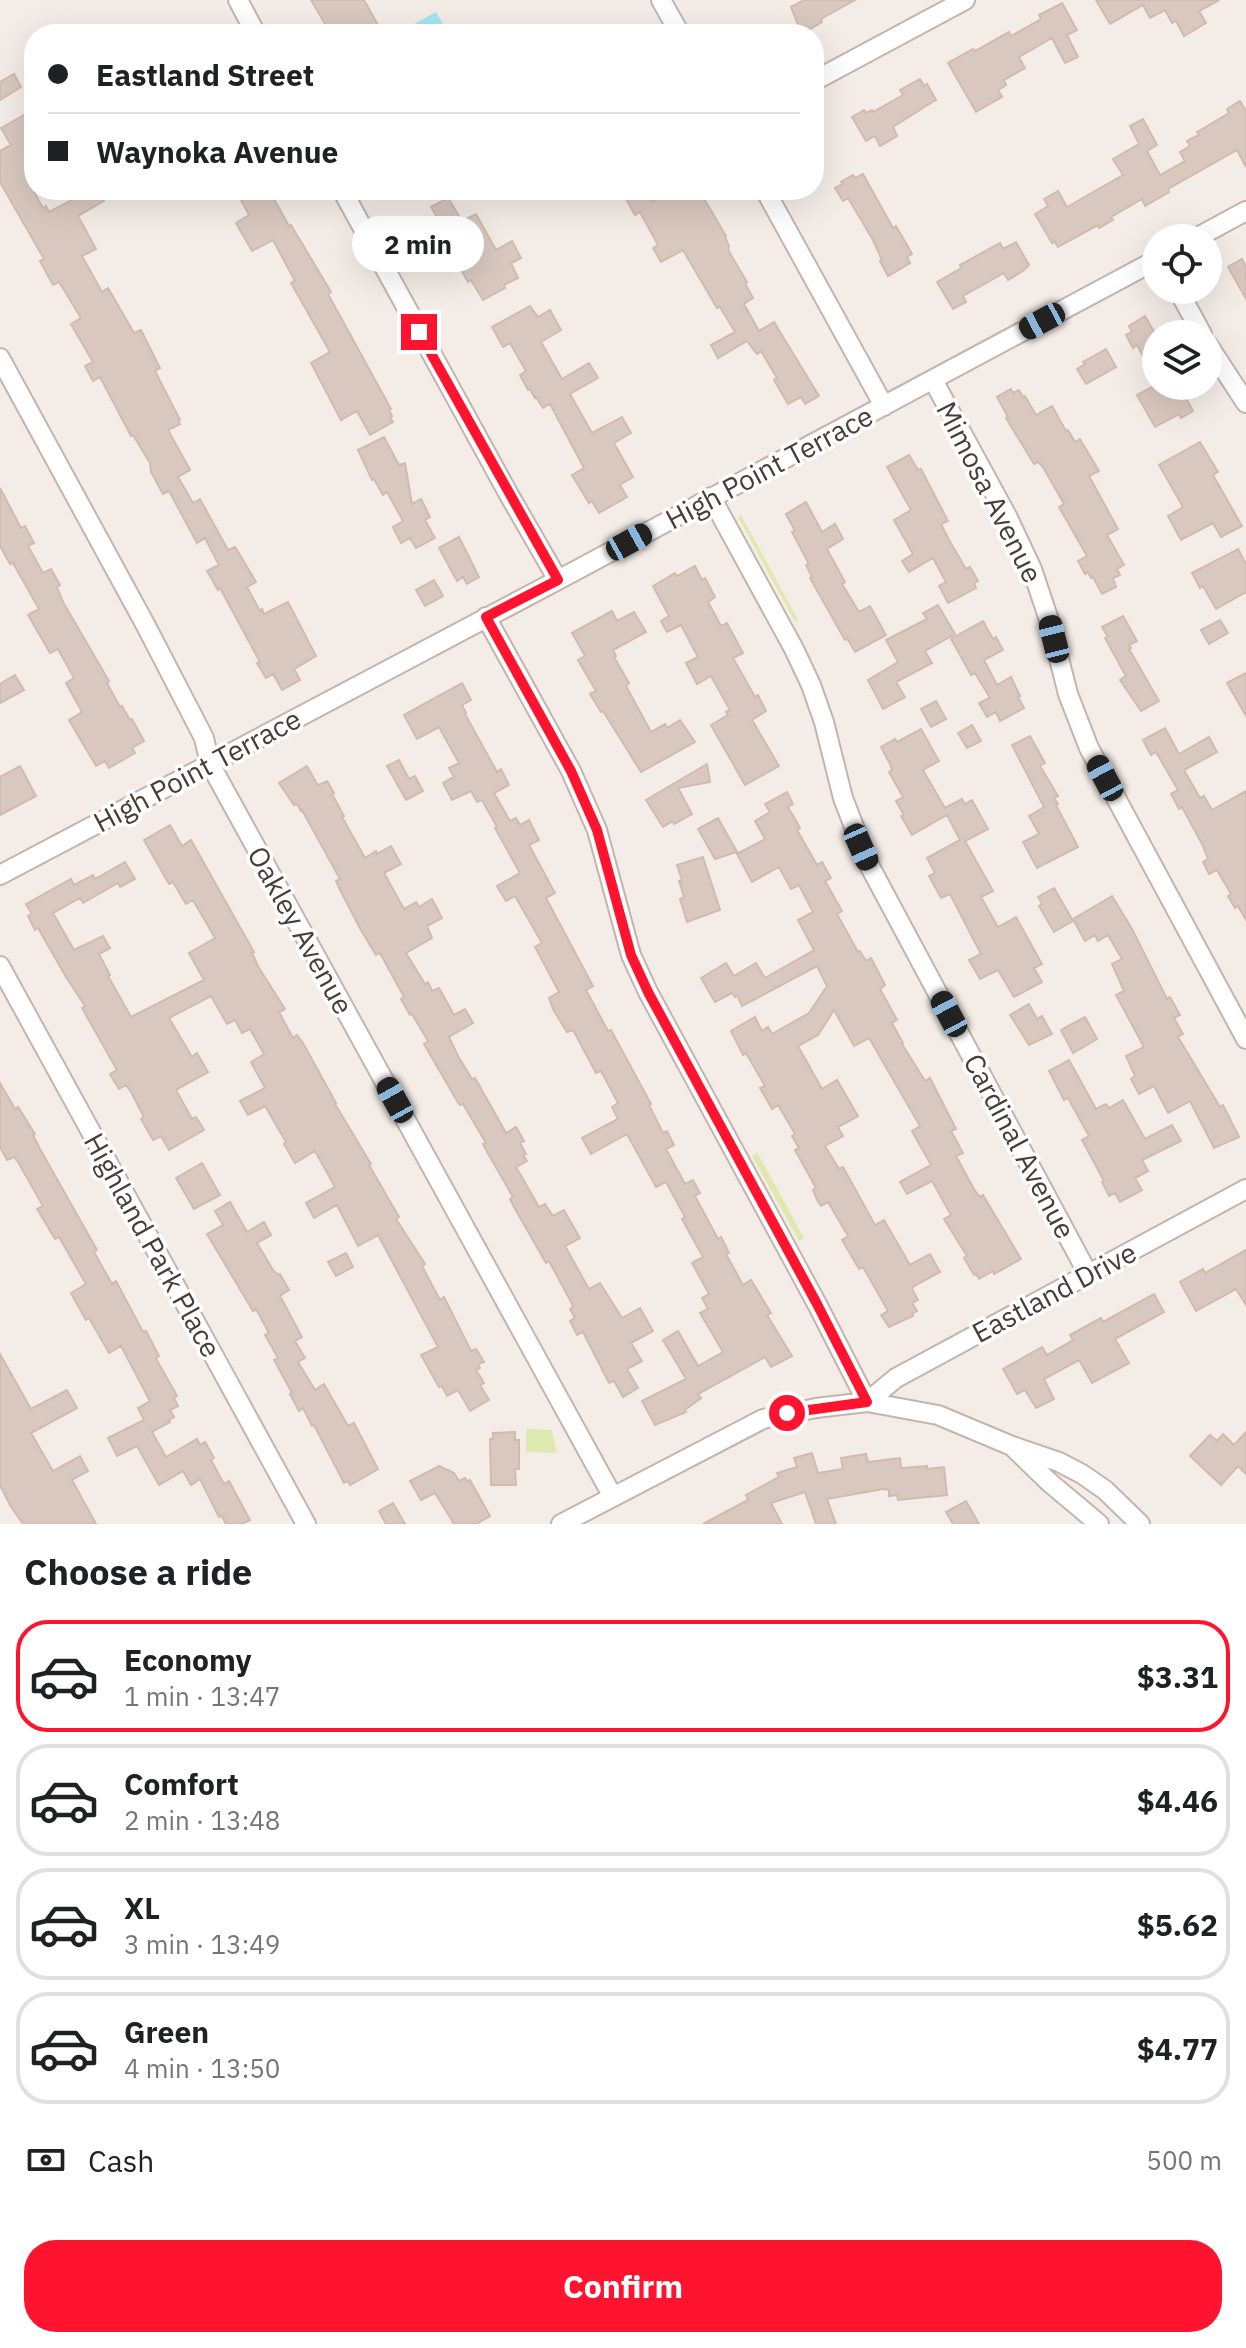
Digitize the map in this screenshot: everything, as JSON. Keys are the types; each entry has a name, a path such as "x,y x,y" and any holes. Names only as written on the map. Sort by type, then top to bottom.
{"street":[{"path":"238,0 251,24"},
{"path":"661,0 674,24"},
{"path":"824,76 965,0"},
{"path":"347,200 558,580"},
{"path":"771,200 884,406"},
{"path":"1222,224 1246,211"},
{"name":"High Point Terrace","path":"0,875 1142,268"},
{"name":"Oakley Avenue","path":"0,358 182,695 204,738 210,764 613,1497"},
{"path":"1222,366 1246,403"},
{"name":"Mimosa Avenue","path":"933,380 1007,516 1032,569 1068,694 1089,748 1246,1039"},
{"name":"Cardinal Avenue","path":"711,497 811,685 824,722 843,798 868,863 1088,1274"},
{"path":"486,617 571,771 597,830 631,955 644,983 867,1402"},
{"name":"Highland Park Place","path":"0,966 306,1524"},
{"name":"Eastland Drive","path":"867,1402 896,1378 1246,1189"},
{"path":"561,1524 763,1419 867,1402 938,1415 1048,1458 1082,1474 1105,1490 1140,1524"},
{"path":"1012,1446 1099,1524"}],"green space":[{"path":"741,515 798,620 795,622 738,517"},
{"path":"757,1152 804,1238 799,1241 752,1156"},
{"path":"526,1429 552,1430 557,1453 526,1452"}],"water":[{"path":"436,12 443,24 414,24"}],"building":[{"path":"311,0 364,0 377,24 325,24"},
{"path":"804,0 855,0 821,19 819,24 798,24 791,7"},
{"path":"1096,0 1219,0 1199,11 1206,23 1184,36 1165,10 1150,18 1143,5 1110,24"},
{"path":"1062,3 1077,30 1067,35 1078,57 1065,63 1052,38 1019,57 1025,68 1004,80 1006,85 998,90 1002,97 976,112 948,63 1009,32 1011,36 1041,19 1039,15"},
{"path":"14,74 21,87 0,100 0,82"},
{"path":"920,79 924,86 927,84 936,100 893,127 897,136 880,146 875,136 866,141 852,117 864,110 866,113 873,112 903,95 900,90"},
{"path":"1240,101 1246,111 1246,167 1237,150 1168,189 1169,192 1145,206 1142,199 1111,217 1113,220 1099,228 1098,225 1058,247 1055,242 1052,243 1035,214 1048,206 1044,199 1058,191 1067,207 1123,175 1113,159 1139,144 1130,126 1143,119 1157,145 1147,151 1160,175 1185,161 1180,152 1190,146 1187,141 1229,113 1227,109"},
{"path":"24,115 24,200 38,200 49,212 72,200 104,201 78,216 96,249 82,256 102,292 108,288 134,333 141,330 160,368 155,371 180,420 180,424 168,430 190,470 178,477 193,503 200,499 228,550 235,547 240,555 256,582 247,587 260,611 262,609 264,614 288,602 316,656 294,669 300,680 282,690 273,674 266,678 220,588 218,590 207,571 219,565 205,538 197,543 169,491 163,494 151,472 150,463 131,436 100,377 93,381 85,366 93,362 71,324 81,318 59,282 53,285 40,261 44,259 0,182 0,151 11,145 1,128"},
{"path":"863,174 893,228 896,226 912,254 907,257 910,263 888,276 873,240 848,198 843,201 835,188 853,175 855,178"},
{"path":"241,200 275,200 331,292 328,294 391,409 393,422 370,435 357,411 341,420 311,363 330,352 291,283 295,281 273,240 252,251 236,223 249,215"},
{"path":"449,200 462,221 476,214 496,250 512,241 521,258 511,263 518,278 483,300 459,266 431,207"},
{"path":"627,200 705,200 747,282 753,298 744,304 759,331 774,322 819,396 805,404 801,397 788,404 761,351 757,354 747,341 718,358 711,345 735,332 683,250 661,262 653,248 658,245 640,212 635,215"},
{"path":"1016,242 1029,265 1008,280 1004,273 963,296 966,302 953,309 937,282 1000,243 1003,249"},
{"path":"1242,259 1246,267 1246,299 1228,267"},
{"path":"530,306 538,317 550,310 561,330 541,342 562,379 589,363 598,378 570,394 592,433 622,417 631,433 614,443 633,477 620,485 627,497 599,513 572,475 584,468 550,404 543,408 528,390 520,375 526,371 510,343 503,347 492,327"},
{"path":"1145,316 1147,320 1142,320 1142,354 1137,345 1133,348 1126,335 1132,332 1129,326"},
{"path":"1106,349 1116,367 1086,384 1077,369"},
{"path":"1011,389 1013,393 1019,390 1025,396 1036,415 1052,406 1075,442 1080,439 1099,471 1089,476 1118,529 1107,535 1124,565 1117,569 1120,575 1113,578 1116,587 1102,594 1093,577 1088,572 1085,574 1078,561 1087,556 1059,507 1064,504 1043,467 1038,462 1034,464 1006,418 997,397"},
{"path":"1142,392 1142,400 1187,400 1193,411 1181,418 1179,414 1155,427 1137,395"},
{"path":"384,437 399,465 405,463 412,504 421,499 430,517 425,520 435,538 416,548 410,538 401,543 393,527 403,521 387,492 383,495 372,480 358,450"},
{"path":"1200,442 1218,472 1213,475 1242,526 1221,537 1213,523 1181,540 1168,516 1183,507 1159,465"},
{"path":"909,455 918,470 921,469 948,521 941,524 949,540 966,569 970,567 978,581 974,583 976,588 948,603 939,586 946,582 933,558 909,572 902,561 913,554 894,520 911,510 887,467"},
{"path":"0,488 21,528 25,526 34,543 28,546 43,573 51,569 60,585 57,587 63,602 109,681 107,683 120,707 132,719 144,741 132,748 135,753 109,768 105,761 96,766 69,720 82,712 66,683 74,678 58,649 50,653 28,615 39,609 0,546"},
{"path":"806,502 822,532 835,524 843,539 827,549 845,582 842,584 859,612 870,606 886,635 855,652 810,578 806,565 809,564 786,514"},
{"path":"459,537 479,577 467,584 463,577 457,581 439,548"},
{"path":"1238,549 1246,564 1246,592 1216,609 1192,573"},
{"path":"695,566 715,597 708,602 721,626 727,623 743,653 733,658 766,711 752,720 779,766 745,785 711,725 728,715 726,712 730,710 711,676 697,684 686,663 698,657 681,625 667,632 661,621 669,616 653,586"},
{"path":"434,580 443,596 425,606 416,590"},
{"path":"938,605 955,634 925,651 932,663 896,682 905,697 883,709 868,680 898,662 886,640 927,619 923,613"},
{"path":"612,611 617,621 634,612 646,632 613,650 629,683 626,686 651,732 665,724 667,728 680,720 695,742 641,772 590,694 596,691 578,660 585,656 572,633"},
{"path":"1123,616 1137,641 1129,645 1129,649 1159,701 1141,711 1120,680 1126,676 1102,627"},
{"path":"1220,620 1228,633 1209,644 1201,630"},
{"path":"983,621 1003,650 984,660 997,685 1011,677 1024,708 1000,721 996,712 987,717 979,703 990,698 975,673 971,675 951,639"},
{"path":"1246,673 1246,716 1227,683"},
{"path":"15,675 24,690 0,703 0,684"},
{"path":"462,683 471,700 462,705 465,714 497,772 501,769 509,785 494,793 510,821 516,818 520,825 529,820 539,840 529,845 555,893 546,898 593,986 586,990 651,1104 663,1133 667,1131 674,1145 666,1149 685,1184 693,1180 700,1193 695,1196 718,1239 721,1237 729,1253 726,1254 743,1285 751,1280 771,1313 767,1315 792,1356 771,1367 765,1357 698,1394 701,1398 686,1412 655,1425 642,1401 686,1379 663,1340 678,1331 698,1366 723,1352 700,1313 708,1309 702,1298 709,1294 692,1263 703,1257 666,1182 656,1187 627,1134 591,1154 582,1138 618,1119 612,1107 618,1103 601,1071 596,1073 573,1030 567,1032 553,1009 549,998 559,992 535,947 542,943 515,896 506,901 497,886 520,873 497,827 482,800 477,802 471,791 452,800 443,783 454,777 449,768 459,763 439,727 417,739 404,715"},
{"path":"936,701 946,719 931,727 921,709"},
{"path":"972,725 981,741 967,748 958,733"},
{"path":"1165,728 1179,754 1209,737 1217,752 1184,770 1200,798 1204,796 1212,810 1246,791 1246,920 1228,896 1231,894 1217,870 1209,874 1203,862 1208,859 1202,844 1182,807 1179,809 1171,794 1178,790 1156,752 1151,755 1143,740"},
{"path":"921,729 939,761 923,770 945,808 962,799 965,804 972,800 988,829 965,841 993,891 981,897 998,927 1016,917 1042,964 1034,968 1042,982 1014,997 998,970 980,979 969,960 981,954 950,894 941,898 929,876 935,873 927,858 960,840 947,815 912,835 901,816 904,815 896,801 903,797 889,772 892,770 881,747"},
{"path":"1030,736 1045,763 1040,766 1058,796 1054,798 1056,805 1078,847 1037,868 1023,842 1039,834 1029,816 1044,807 1012,745"},
{"path":"399,760 409,779 415,776 423,791 406,800 387,766"},
{"path":"707,764 710,782 678,788 692,814 663,827 646,800"},
{"path":"20,766 36,796 0,815 0,777"},
{"path":"307,766 317,784 327,781 342,817 365,858 391,846 401,864 384,873 404,909 416,902 419,907 432,899 442,918 427,926 432,938 406,953 425,984 428,982 432,991 439,988 454,1015 465,1009 473,1023 449,1037 458,1056 472,1079 475,1078 506,1133 516,1127 524,1141 520,1143 527,1161 516,1167 539,1207 545,1204 553,1216 564,1210 580,1238 565,1246 589,1289 600,1283 622,1318 640,1308 653,1331 631,1343 642,1361 627,1369 638,1388 623,1397 614,1381 609,1383 583,1332 577,1335 570,1321 575,1318 570,1309 573,1307 570,1300 514,1207 510,1199 513,1197 483,1144 486,1143 424,1044 428,1041 401,999 404,997 380,953 376,955 362,932 336,881 340,879 302,810 297,804 294,805 279,783"},
{"path":"787,792 793,804 788,807 800,828 797,830 817,865 822,862 831,878 825,881 842,911 837,914 858,952 866,961 871,958 885,985 880,989 897,1020 892,1023 902,1044 925,1081 930,1078 956,1129 951,1131 963,1153 956,1156 975,1191 980,1197 983,1195 1021,1259 979,1279 944,1219 951,1215 932,1181 907,1194 900,1182 931,1165 912,1131 920,1126 869,1038 854,1046 834,1010 818,1035 798,1046 822,1089 837,1080 858,1116 838,1127 843,1136 825,1146 839,1169 843,1167 875,1225 884,1220 910,1265 930,1254 940,1272 912,1289 918,1300 912,1303 917,1311 913,1316 889,1327 881,1315 888,1311 863,1267 859,1269 842,1240 848,1236 828,1202 821,1206 817,1200 813,1190 816,1188 795,1150 799,1148 792,1136 795,1134 778,1105 772,1109 760,1088 765,1086 746,1053 743,1055 731,1031 755,1017 762,1031 768,1027 772,1034 809,1013 827,986 817,966 742,1006 737,995 735,997 732,993 715,1002 701,978 726,963 734,976 756,963 765,978 814,950 798,920 813,912 799,885 791,889 779,867 752,882 737,854 765,839 755,821 770,812 765,804"},
{"path":"718,818 737,852 715,859 698,829"},
{"path":"170,825 182,846 191,840 254,952 259,968 285,1009 279,1012 293,1038 297,1035 303,1043 371,1164 399,1217 396,1219 425,1264 422,1266 440,1300 444,1297 471,1351 476,1349 484,1362 478,1364 480,1368 476,1370 489,1400 470,1411 458,1390 447,1396 442,1386 439,1387 421,1355 438,1347 378,1235 358,1246 337,1205 314,1218 306,1203 335,1187 315,1151 295,1163 265,1106 248,1115 240,1101 265,1088 251,1062 264,1054 250,1029 242,1033 235,1020 227,1024 211,996 169,1018 192,1057 197,1053 208,1072 176,1090 192,1119 196,1117 204,1130 169,1150 161,1136 153,1140 126,1085 119,1089 110,1074 117,1070 82,1008 85,1006 38,928 35,930 26,904 71,879 74,885 93,875 95,879 125,862 135,879 120,887 118,883 83,903 80,898 53,913 74,950 103,936 110,948 99,954 131,1017 204,980 189,953 215,938 193,900 186,904 173,882 169,884 144,840"},
{"path":"703,857 720,910 687,922 680,899 684,897 677,865"},
{"path":"1054,888 1073,921 1054,932 1039,906 1042,904 1038,897"},
{"path":"1112,896 1167,999 1170,997 1180,1015 1174,1018 1183,1034 1178,1037 1220,1107 1223,1105 1239,1137 1214,1148 1190,1101 1168,1113 1154,1086 1139,1094 1131,1079 1135,1076 1126,1056 1144,1047 1116,995 1124,991 1112,964 1122,959 1108,935 1098,941 1095,935 1085,941 1073,919"},
{"path":"1029,1004 1037,1019 1042,1016 1052,1034 1029,1045 1010,1015"},
{"path":"1085,1017 1097,1039 1073,1053 1061,1030"},
{"path":"1069,1060 1096,1109 1106,1104 1109,1108 1123,1100 1145,1139 1172,1125 1181,1141 1142,1160 1148,1171 1135,1178 1142,1190 1120,1202 1115,1193 1109,1196 1082,1140 1089,1136 1068,1098 1064,1100 1049,1071"},
{"path":"0,1083 35,1134 40,1149 97,1250 94,1252 112,1284 116,1281 143,1332 146,1331 159,1356 156,1358 177,1396 174,1398 178,1406 170,1410 174,1417 152,1432 166,1457 197,1439 200,1445 205,1442 224,1484 229,1481 250,1520 242,1524 226,1524 222,1516 219,1517 200,1479 191,1485 183,1471 159,1485 137,1446 117,1456 108,1438 144,1420 138,1408 150,1401 121,1346 109,1353 89,1318 86,1320 71,1293 86,1284 59,1237 55,1239 37,1209 43,1206 18,1162 14,1157 7,1160 0,1147"},
{"path":"202,1163 220,1195 194,1209 176,1178"},
{"path":"230,1202 247,1232 264,1222 271,1235 257,1243 289,1290 280,1296 302,1337 295,1341 305,1358 298,1362 315,1390 324,1384 348,1426 354,1423 378,1469 350,1485 348,1481 344,1483 303,1408 299,1411 274,1360 278,1358 265,1335 269,1333 207,1234 223,1225 215,1211"},
{"path":"1246,1250 1246,1305 1236,1289 1196,1311 1180,1282 1203,1269 1205,1273"},
{"path":"346,1253 353,1267 336,1276 328,1262"},
{"path":"1154,1294 1164,1312 1115,1339 1129,1363 1092,1383 1079,1360 1044,1379 1054,1399 1036,1408 1025,1390 1017,1394 1003,1369 1042,1347 1047,1355 1073,1340 1070,1335 1101,1318 1103,1322"},
{"path":"0,1354 31,1409 67,1390 77,1408 31,1433 53,1471 80,1456 88,1471 72,1480 96,1524 23,1524 10,1505 0,1485"},
{"path":"515,1432 515,1440 519,1440 516,1485 491,1485 490,1439 493,1439 493,1433"},
{"path":"1246,1432 1246,1474 1238,1466 1221,1485 1190,1456 1210,1435 1217,1441 1223,1434 1234,1445"},
{"path":"812,1453 818,1473 843,1469 841,1458 866,1454 868,1462 900,1458 901,1468 944,1467 947,1495 898,1500 897,1495 889,1496 889,1490 883,1489 827,1499 836,1524 816,1524 805,1492 771,1503 782,1524 703,1524 748,1500 746,1495 779,1477 777,1473 797,1467 794,1458"},
{"path":"439,1466 454,1473 459,1481 465,1478 470,1480 490,1516 476,1524 454,1524 435,1493 421,1500 410,1481"},
{"path":"966,1501 979,1524 953,1524 946,1512"},
{"path":"393,1503 405,1524 386,1524 379,1511"}],"route":[{"path":"419,332 558,580 486,617 571,771 597,830 631,955 648,992 867,1402 787,1413"}]}
